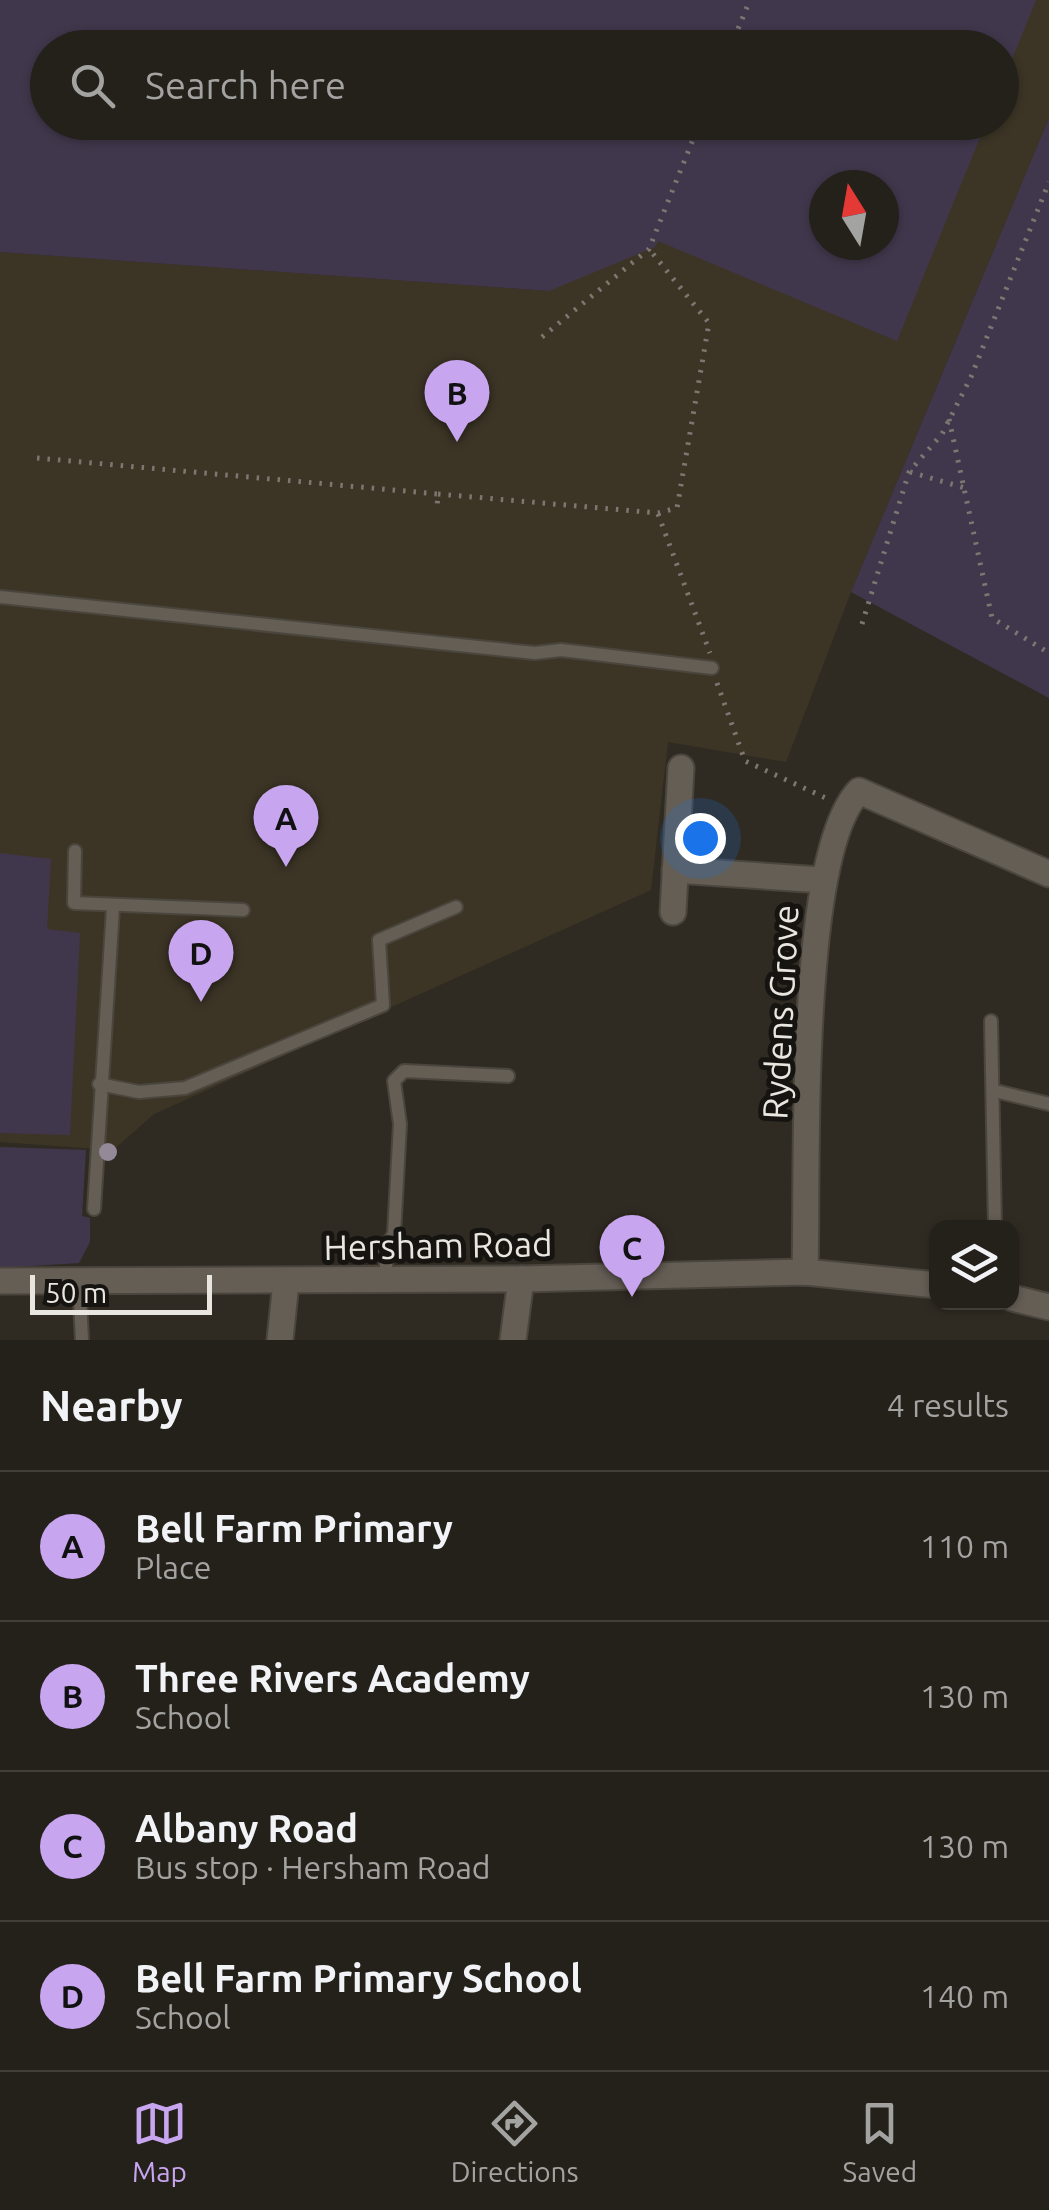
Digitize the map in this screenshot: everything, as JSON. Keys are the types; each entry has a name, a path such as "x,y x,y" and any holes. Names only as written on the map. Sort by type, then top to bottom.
{"street":[{"path":"673,912 681,768"},
{"path":"845,806 860,791 1049,874"},
{"name":"Rydens Grove","path":"805,1272 814,941 822,880 845,806"},
{"path":"675,870 822,880"},
{"name":"Hersham Road","path":"0,1281 521,1280 805,1272 929,1285"},
{"path":"513,1340 521,1280"},
{"path":"280,1340 286,1282"},
{"path":"1019,1300 1049,1308"}],"lane":[{"path":"0,597 712,668"},
{"path":"76,852 74,903 112,908 243,910"},
{"path":"99,1084 139,1092 186,1088 382,1005 379,940 456,907"},
{"path":"94,1209 112,908"},
{"path":"991,1020 995,1220"},
{"path":"386,1281 386,1247 394,1234 400,1124 394,1081 404,1071 508,1076"},
{"path":"995,1091 1049,1104"},
{"path":"80,1280 82,1340"}],"path":[{"path":"738,30 750,0"},
{"path":"542,336 649,249 693,140"},
{"path":"862,624 909,472 949,419 971,377 1049,182"},
{"path":"38,458 658,513 677,508 709,324 649,249"},
{"path":"949,419 992,618 1049,653"},
{"path":"909,472 965,488"},
{"path":"437,507 438,494"},
{"path":"658,513 709,640 712,668 746,762 845,806"}],"shaded area":[{"path":"0,0 1036,0 1019,42 1019,30 30,30 30,140 979,140 897,341 658,241 655,247 549,291 0,252"},
{"path":"758,0 1049,0 1049,118 851,592 786,762 668,742 651,890 154,1114 113,1150 0,1142 0,252 549,291 692,140 1019,140 1019,30 910,30"},
{"path":"1049,118 1049,698 851,592"},
{"path":"0,853 51,859 47,929 80,933 70,1135 0,1133"},
{"path":"0,1147 86,1150 82,1216 90,1218 90,1242 79,1263 0,1268"}],"place":[{"name":"Three Rivers Academy","path":"457,442"},
{"name":"Bell Farm Primary","path":"286,867"},
{"name":"Bell Farm Primary School","path":"201,1002"},
{"name":"Albany Road","path":"632,1297"}]}
